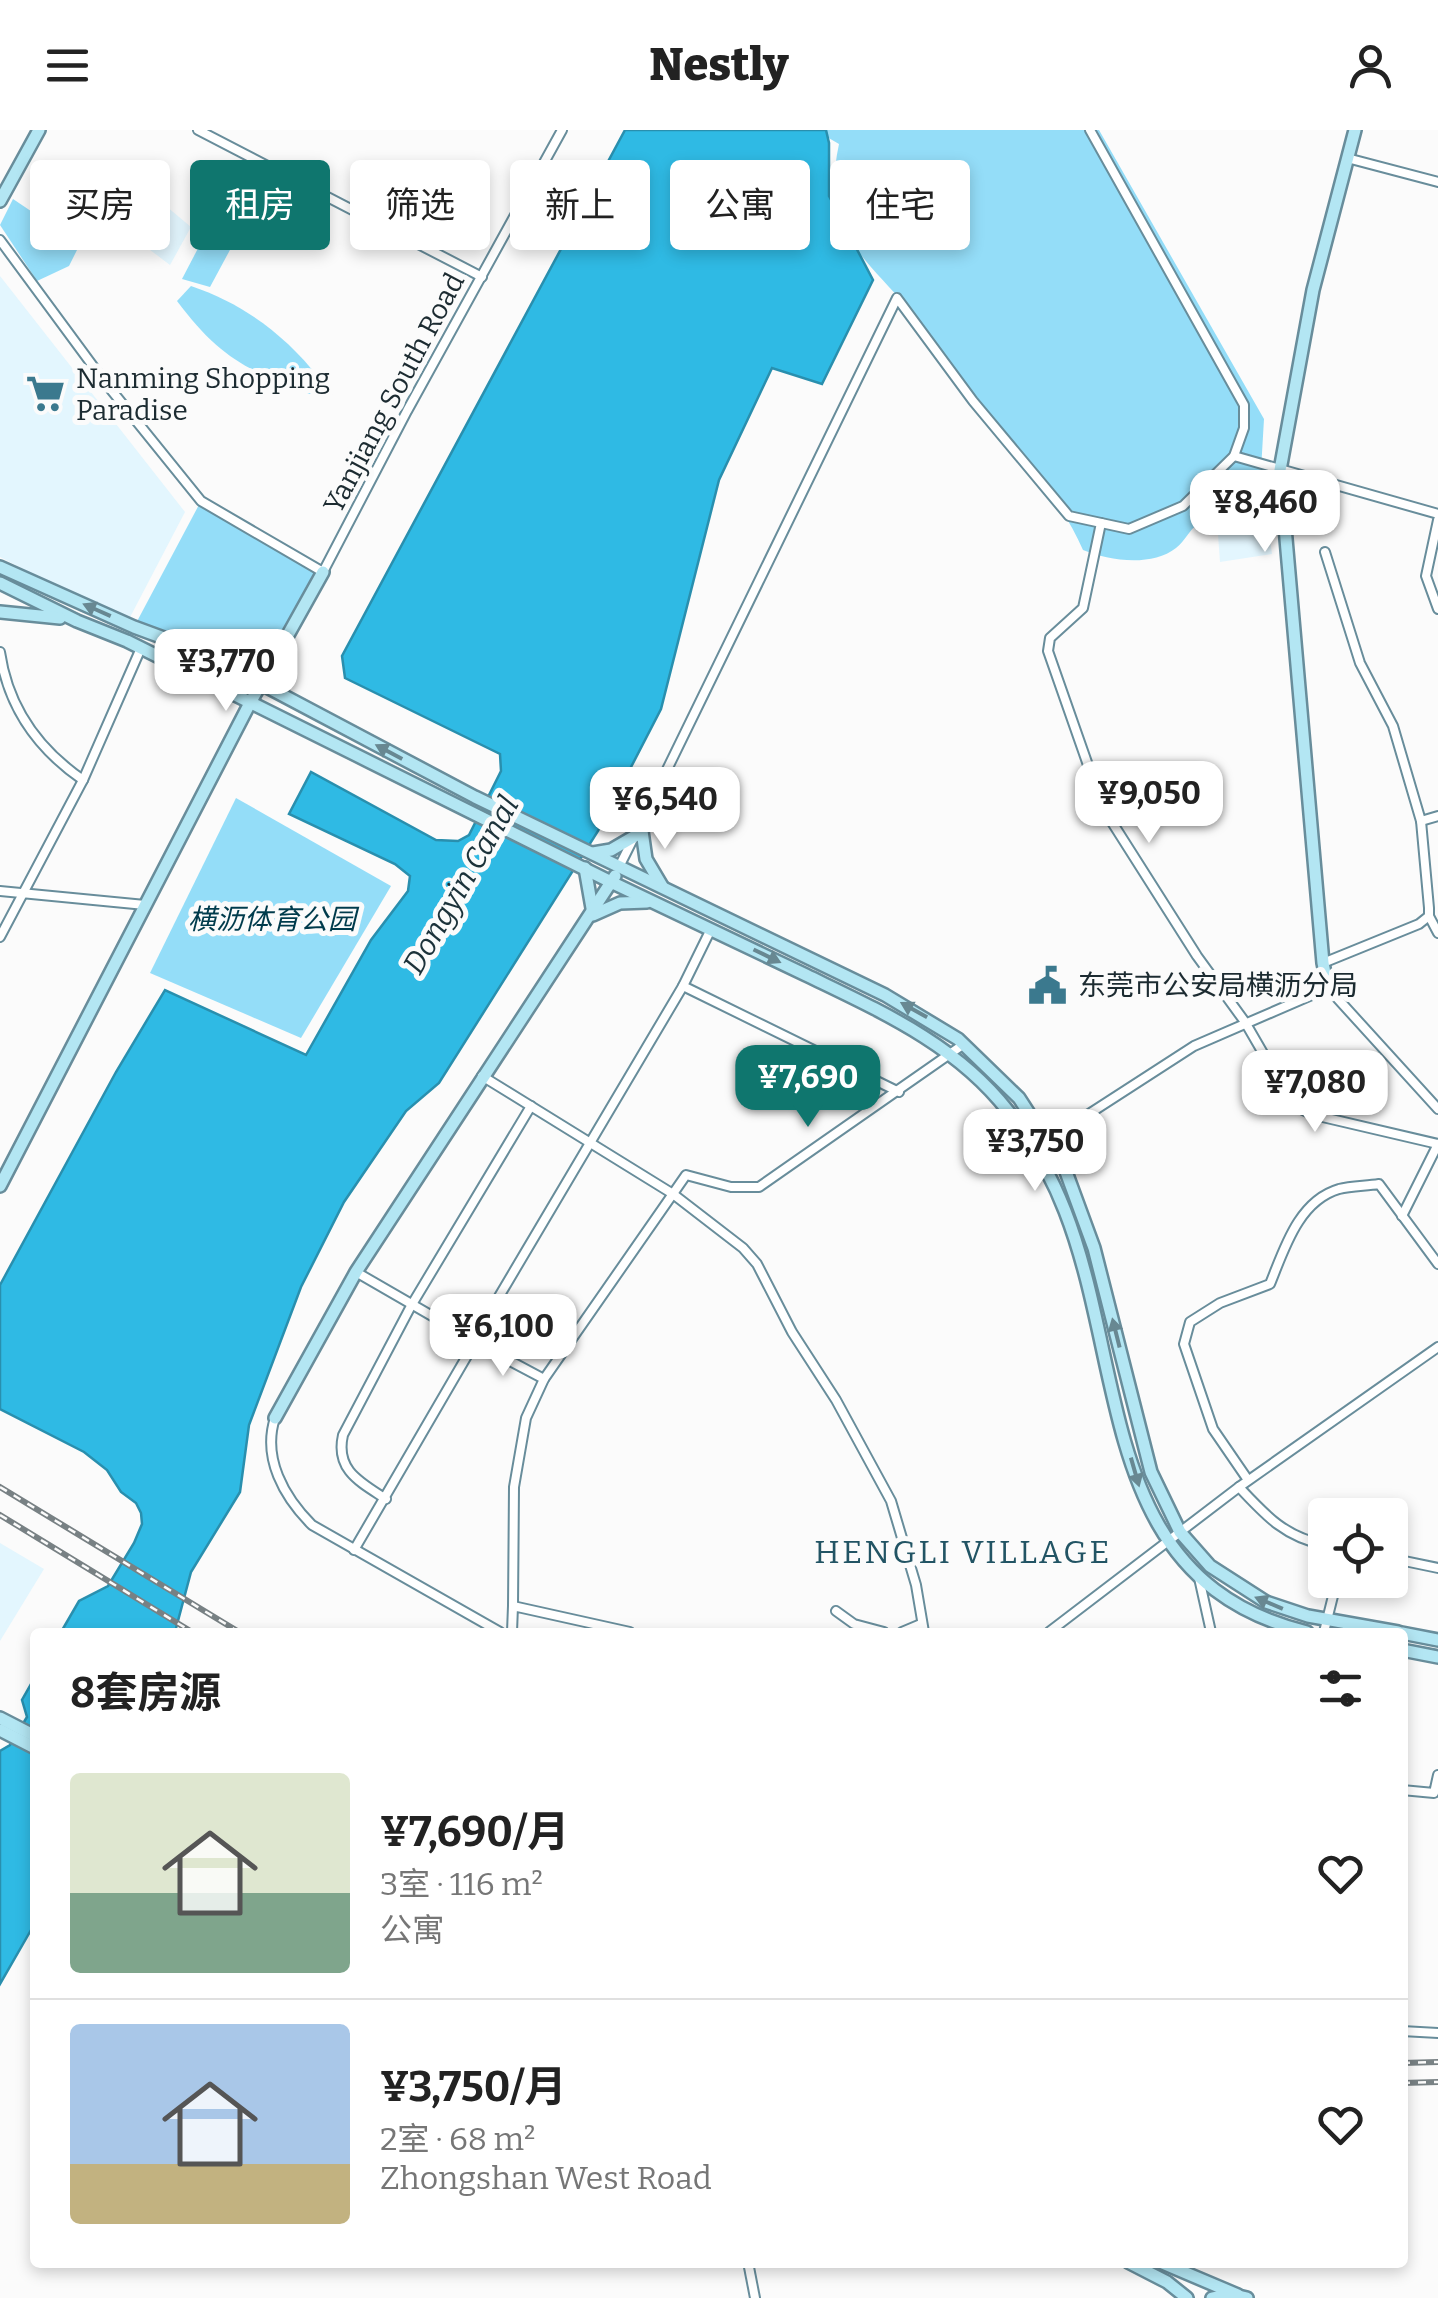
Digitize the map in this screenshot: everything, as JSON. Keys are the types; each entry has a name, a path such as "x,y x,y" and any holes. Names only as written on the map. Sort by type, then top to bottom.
{"main road":[{"path":"0,201 39,130"},
{"path":"1328,988 1280,470 1313,290 1352,131"},
{"path":"0,566 263,682 475,797 923,1014 964,1044 1019,1098 1049,1140 1082,1208 1151,1472 1180,1532 1210,1566 1246,1592 1325,1626"},
{"path":"0,1186 250,702 323,572"},
{"path":"0,582 878,1009 950,1054 1006,1108 1035,1149 1066,1213 1135,1477 1154,1522 1199,1578 1259,1618 1293,1628"},
{"path":"0,612 77,621"},
{"path":"593,854 611,850 638,830 646,860 665,889"},
{"path":"585,868 592,893 589,916"},
{"path":"275,1418 356,1272 620,868"},
{"path":"589,916 620,904 658,904"},
{"path":"1408,1634 1438,1640"},
{"path":"1408,1651 1438,1657"},
{"path":"0,1718 9,1731 30,1745"},
{"path":"1140,2268 1188,2298"},
{"path":"1174,2268 1242,2296"},
{"path":"1212,2298 1242,2296"}],"street":[{"path":"198,130 482,276"},
{"name":"Yanjiang South Road","path":"323,572 562,130"},
{"path":"620,868 897,298 972,402 1068,516 1129,529 1182,506 1234,456 1244,428 1244,404 1090,130"},
{"path":"1348,158 1438,182"},
{"path":"0,240 104,381 201,501 323,572"},
{"path":"1234,456 1438,517 1426,576 1438,609"},
{"path":"1101,523 1083,608 1050,638 1048,651 1103,808 1290,1098 1303,1111 1438,1144 1402,1216"},
{"path":"1324,552 1360,662 1393,726 1420,821 1428,916 1438,933"},
{"path":"1,934 82,780 141,648"},
{"path":"0,652 5,678 22,718 48,753 82,780"},
{"path":"1420,821 1438,816"},
{"path":"0,890 146,905"},
{"path":"1323,963 1409,929 1428,916"},
{"path":"478,1332 683,986 711,930"},
{"path":"683,986 899,1092"},
{"path":"1035,1149 1194,1046 1328,988 1438,1109"},
{"path":"512,1628 516,1465 526,1418 544,1379 686,1174 732,1187 759,1186 964,1044"},
{"path":"482,1076 673,1194 743,1248 766,1278 792,1332 836,1400 891,1501 916,1585 922,1628"},
{"path":"386,1500 350,1474 344,1464 341,1446 345,1430 411,1306 531,1106"},
{"path":"1248,1480 1213,1429 1184,1344 1190,1322 1220,1303 1270,1284 1294,1225 1326,1195 1339,1189 1379,1184 1438,1264"},
{"path":"356,1272 464,1335"},
{"path":"464,1335 478,1332 482,1338 480,1346"},
{"path":"464,1335 464,1346 470,1350"},
{"path":"354,1550 470,1350 480,1346 544,1379"},
{"path":"1054,1628 1239,1486 1438,1347"},
{"path":"275,1418 269,1436 278,1477 295,1508 312,1525 493,1628"},
{"path":"1239,1486 1296,1539 1308,1541"},
{"path":"1408,1562 1438,1568"},
{"path":"1199,1578 1210,1628"},
{"path":"1325,1626 1332,1598"},
{"path":"513,1606 612,1628"},
{"path":"836,1611 854,1624 869,1628"},
{"path":"1408,1791 1434,1794 1438,1775"},
{"path":"1408,2031 1438,2033"},
{"path":"749,2268 755,2298"}],"shaded area":[{"path":"170,209 190,229 170,265 150,250 170,250"},
{"name":"Nanming Shopping Paradise","path":"0,276 185,512 127,623 0,557"},
{"path":"1258,517 1268,527 1272,554 1220,562 1217,521"},
{"path":"0,1543 44,1569 0,1641"}],"green space":[{"path":"827,130 1099,130 1264,419 1259,504 1205,520 1176,548 1155,558 1118,559 1083,550 1044,485 961,385 916,318 857,250 970,250 970,160 837,160 839,144 827,137"},
{"path":"13,199 30,210 30,250 77,250 69,266 37,281 0,225"},
{"path":"197,250 230,250 210,287 182,279"},
{"path":"191,286 229,302 278,335 319,378 310,394 251,369 206,336 177,301"},
{"path":"201,501 323,572 263,682 134,627"},
{"name":"横沥体育公园","path":"236,798 391,886 301,1038 150,973"}],"water":[{"name":"Dongyin Canal","path":"625,130 826,130 830,250 857,250 873,280 822,384 772,368 719,480 661,709 598,831 439,1083 406,1111 344,1202 301,1287 249,1425 240,1492 191,1572 176,1628 63,1628 79,1601 108,1586 134,1543 142,1524 141,1513 107,1470 84,1452 0,1409 0,1285 165,990 306,1055 371,940 408,891 410,876 395,864 289,814 311,772 436,840 458,841 469,835 501,771 500,754 345,678 342,656 560,250 650,250 650,160 609,160"},
{"path":"30,1686 30,1932 0,1984 0,1751 10,1745 27,1717 22,1700"}],"railway":[{"path":"0,1487 232,1628"},
{"path":"0,1515 185,1628"},
{"path":"1408,2063 1438,2062"},
{"path":"1408,2083 1438,2082"}],"place":[{"name":"Nanming Shopping Paradise","path":"46,394"},
{"name":"东莞市公安局横沥分局","path":"1048,985"}],"district":[{"name":"HENGLI VILLAGE","path":"963,1552"}]}
